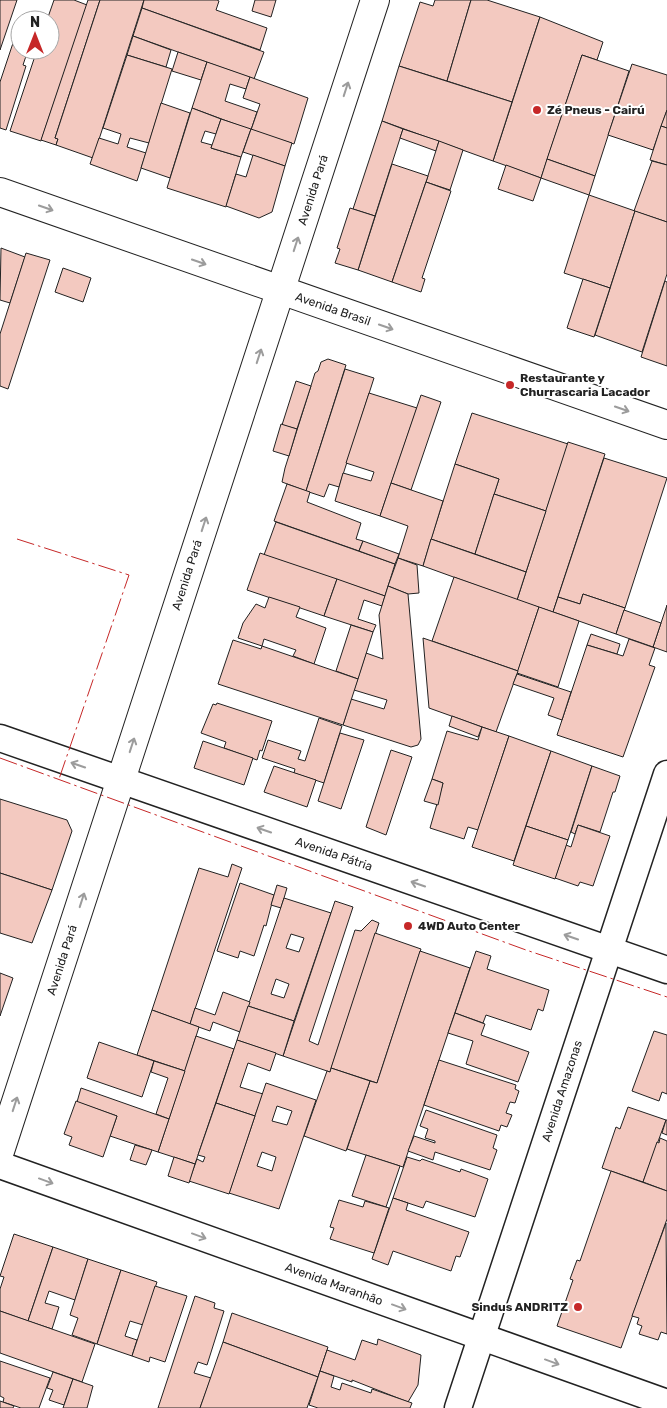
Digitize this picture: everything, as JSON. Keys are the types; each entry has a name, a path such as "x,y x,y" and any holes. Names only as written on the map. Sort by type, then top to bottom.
{"street":[{"name":"Avenida Pará","path":"0,1151 375,0"},
{"name":"Avenida Brasil","path":"0,192 667,425"},
{"name":"Avenida Pátria","path":"0,738 667,970"},
{"name":"Avenida Amazonas","path":"458,1408 667,774"},
{"name":"Avenida Maranhão","path":"0,1165 667,1403"}],"building":[{"path":"0,0 17,0 14,10 10,10 10,21 0,50"},
{"path":"54,0 74,0 87,5 41,141 10,131 34,60 60,60 60,10 50,10"},
{"path":"88,0 100,0 55,138 58,139 56,145 41,140"},
{"path":"100,0 144,0 93,158 56,145 58,139 55,138"},
{"path":"144,0 217,0 219,1 216,10 267,28 260,50 142,8"},
{"path":"255,0 276,0 271,17 252,11"},
{"path":"435,0 471,0 447,81 399,66 420,2 433,6"},
{"path":"471,0 487,0 540,17 512,102 447,81"},
{"path":"142,8 264,52 254,79 133,36"},
{"name":"Zé Pneus - Cairú","path":"540,17 603,42 597,60 582,55 541,178 493,161"},
{"path":"133,36 171,50 166,67 127,55"},
{"path":"10,52 10,60 25,60 23,65 26,66 6,130 0,128 0,82"},
{"path":"178,52 207,62 201,80 172,71"},
{"path":"127,55 172,69 149,143 130,138 127,147 146,153 137,181 90,164 99,138 118,144 121,134 103,128"},
{"path":"582,55 629,71 595,176 547,159"},
{"path":"207,62 250,77 246,89 230,84 225,101 257,112 251,130 192,108"},
{"path":"632,64 667,75 667,110 653,150 608,135"},
{"path":"399,66 512,102 493,161 382,121"},
{"path":"250,77 308,98 294,144 251,130 260,104 243,98"},
{"path":"161,103 190,113 170,178 141,168"},
{"path":"192,108 221,119 216,134 205,131 201,142 212,145 211,148 241,157 226,207 167,188"},
{"path":"667,110 667,128 661,126"},
{"path":"221,119 251,129 241,157 211,148"},
{"path":"382,121 403,129 375,216 353,209"},
{"path":"661,126 667,128 667,165 650,160"},
{"path":"251,129 292,143 285,166 243,152"},
{"path":"403,129 439,141 436,151 400,138"},
{"path":"439,141 463,150 450,190 426,182"},
{"path":"253,155 285,166 272,212 259,218 226,206 236,174 246,177"},
{"path":"547,159 595,176 589,195 541,178"},
{"path":"652,161 667,165 667,222 634,211"},
{"path":"392,164 428,176 392,282 358,270"},
{"path":"506,165 541,178 533,201 498,189"},
{"path":"426,182 451,191 422,278 425,279 421,292 392,282"},
{"path":"589,195 635,211 610,288 564,273"},
{"path":"350,208 375,216 358,270 335,263 340,249 337,248"},
{"path":"635,211 667,222 667,274 642,352 595,335"},
{"path":"1,248 25,257 10,303 0,300"},
{"path":"26,253 50,260 8,389 0,386 0,334"},
{"path":"63,268 91,278 83,302 55,292"},
{"path":"583,279 610,288 594,337 567,328"},
{"path":"665,281 667,282 667,366 641,357"},
{"path":"328,359 346,365 306,491 282,482 315,373 318,371 321,362"},
{"path":"345,369 374,378 339,487 329,484 324,497 306,491"},
{"path":"296,381 311,386 297,429 282,425"},
{"path":"369,393 417,408 380,516 335,501 343,473 371,481 374,472 346,463"},
{"path":"421,395 441,402 411,490 391,483"},
{"path":"472,413 568,444 546,511 494,494 499,479 455,464"},
{"path":"281,424 297,429 289,456 273,451"},
{"path":"568,442 605,454 553,612 517,600"},
{"path":"604,458 667,478 625,608 583,594 580,604 558,597"},
{"path":"455,464 499,479 475,554 431,539"},
{"path":"391,483 443,501 423,566 398,558 408,526 380,516"},
{"path":"287,484 310,492 307,502 361,523 356,539 363,541 359,551 274,521"},
{"path":"494,494 546,511 526,572 475,554"},
{"path":"276,522 395,564 385,596 264,555"},
{"path":"431,539 526,572 517,600 423,566"},
{"path":"363,541 399,554 395,564 359,551"},
{"path":"260,553 337,579 324,616 247,590"},
{"path":"398,558 417,565 419,593 408,594 388,586"},
{"path":"454,577 539,607 518,671 432,641"},
{"path":"337,579 385,596 382,606 364,600 358,619 376,625 373,632 324,616"},
{"path":"388,586 408,594 421,739 418,745 411,747 343,725 351,699 384,709 387,700 354,690 366,653 383,659 379,615"},
{"path":"583,594 625,608 616,634 553,612 558,597 580,604"},
{"path":"269,597 300,607 296,617 326,628 314,664 293,656 296,650 264,639 262,646 238,638 243,623 256,604 265,608"},
{"path":"667,605 667,652 653,647"},
{"path":"539,607 579,621 558,687 517,673"},
{"path":"624,610 661,623 653,647 616,634"},
{"path":"351,625 373,632 358,679 336,671"},
{"path":"591,634 620,644 617,654 587,645"},
{"path":"423,638 518,671 496,732 429,708"},
{"path":"629,639 655,648 649,665 655,667 623,757 557,735 587,645 623,656"},
{"path":"233,640 261,649 262,646 358,679 343,725 218,684"},
{"path":"517,674 571,692 562,720 548,715 554,698 513,684"},
{"path":"217,703 272,721 257,760 224,748 226,742 201,733 213,704 216,705"},
{"path":"452,716 482,727 478,737 449,726"},
{"path":"319,718 342,726 324,783 294,773 295,769 262,758 268,740 301,751 298,759 305,761"},
{"path":"482,727 509,736 478,830 468,827 464,839 430,828 443,783 432,779 447,731 478,740"},
{"path":"340,733 364,740 341,809 318,801"},
{"path":"509,736 551,751 514,861 472,847"},
{"path":"203,741 253,758 244,785 194,768"},
{"path":"391,750 412,757 386,835 366,827"},
{"path":"551,751 592,766 568,840 526,826"},
{"path":"274,766 316,780 307,807 264,792"},
{"path":"592,766 620,776 600,832 578,825 575,834 571,832"},
{"path":"432,779 443,783 438,805 424,801"},
{"path":"0,799 67,820 72,831 52,890 0,873"},
{"path":"578,825 610,836 593,886 580,882 578,886 555,878 566,845 571,847"},
{"path":"526,826 568,840 555,879 513,865"},
{"path":"232,864 242,868 190,1024 152,1010 199,868 228,877"},
{"path":"0,873 52,890 32,943 0,933"},
{"path":"240,883 274,895 266,926 264,925 254,956 240,951 238,958 217,951"},
{"path":"277,885 287,888 281,908 271,905"},
{"path":"284,898 331,913 294,1021 248,1006","holes":["291,934 304,938 299,952 286,948","276,979 289,984 284,998 271,994"]},
{"path":"335,901 353,907 309,1041 318,1045 355,930 361,931 372,920 379,923 330,1072 283,1056"},
{"path":"375,933 421,949 377,1083 331,1068"},
{"path":"420,951 470,968 403,1167 347,1149 370,1081 377,1083"},
{"path":"476,951 491,956 487,969 549,990 543,1011 538,1009 531,1030 486,1015 483,1023 455,1013"},
{"path":"0,973 13,978 0,1016"},
{"path":"223,992 250,1002 240,1032 213,1022 210,1031 190,1024 195,1008 215,1015"},
{"path":"248,1006 294,1021 283,1056 237,1040"},
{"path":"152,1010 199,1027 185,1071 137,1055"},
{"path":"455,1013 485,1024 481,1035 529,1052 518,1082 466,1064 473,1041 448,1033"},
{"path":"654,1031 667,1035 667,1094 662,1092 659,1101 632,1091"},
{"path":"196,1036 234,1049 195,1164 158,1152"},
{"path":"237,1040 276,1053 270,1071 248,1063 240,1087 263,1094 255,1116 216,1103"},
{"path":"99,1042 154,1061 142,1097 87,1078"},
{"path":"439,1060 516,1085 515,1089 519,1091 515,1103 510,1102 506,1113 512,1115 507,1127 501,1125 499,1131 424,1105"},
{"path":"154,1061 185,1071 169,1119 156,1114 168,1078 151,1072"},
{"path":"331,1068 370,1081 346,1151 304,1136 327,1071 330,1072"},
{"path":"266,1083 316,1100 279,1209 229,1193","holes":["277,1106 292,1111 287,1125 272,1121","262,1152 276,1157 272,1171 257,1166"]},
{"path":"81,1088 169,1119 158,1152 110,1136 117,1116 77,1102"},
{"path":"76,1101 117,1116 103,1157 69,1145 72,1137 64,1134"},
{"path":"216,1103 255,1116 229,1194 189,1181 197,1159 203,1162 205,1157 198,1155"},
{"path":"628,1107 666,1120 643,1182 602,1168 616,1127 620,1129"},
{"path":"426,1110 497,1135 493,1148 497,1150 490,1170 435,1152 433,1160 408,1151 414,1136 435,1143 435,1141 425,1138 428,1129 420,1126"},
{"path":"667,1120 667,1135 662,1133"},
{"path":"660,1138 667,1141 667,1191 643,1182"},
{"path":"135,1145 152,1150 146,1165 130,1160"},
{"path":"366,1155 400,1166 386,1207 352,1196"},
{"path":"174,1157 195,1164 189,1183 168,1176"},
{"path":"407,1157 420,1161 422,1159 460,1172 461,1169 488,1179 475,1217 426,1201 423,1208 393,1198"},
{"path":"611,1171 667,1191 667,1219 621,1348 557,1326 573,1280 570,1279 577,1260 580,1261"},
{"path":"393,1198 408,1203 406,1210 469,1232 460,1257 456,1256 451,1271 393,1251 388,1265 372,1259"},
{"path":"339,1200 363,1207 365,1201 389,1208 374,1253 330,1239 334,1228 330,1227"},
{"path":"666,1223 667,1334 661,1332 658,1340 639,1334 642,1326 637,1324 639,1318 632,1316"},
{"path":"14,1234 53,1247 28,1321 0,1311 0,1289 4,1277 0,1276"},
{"path":"53,1247 88,1259 75,1300 49,1291 45,1303 59,1307 52,1329 28,1321"},
{"path":"88,1259 121,1270 97,1344 72,1335 78,1318 70,1315"},
{"path":"121,1270 157,1282 143,1325 130,1321 125,1336 137,1340 132,1356 97,1344"},
{"path":"155,1286 187,1296 165,1362 150,1357 149,1362 132,1356"},
{"path":"195,1296 215,1303 214,1308 224,1311 207,1365 198,1362 194,1373 211,1378 200,1408 158,1408"},
{"path":"0,1311 95,1344 82,1382 0,1353"},
{"path":"232,1313 328,1347 318,1377 223,1342"},
{"path":"378,1339 421,1355 418,1385 408,1402 352,1380 352,1382 320,1371 327,1350 355,1360 362,1340 377,1345"},
{"path":"223,1342 318,1377 307,1408 200,1408"},
{"path":"0,1361 50,1378 39,1408 21,1408 3,1402 4,1398 0,1396"},
{"path":"320,1371 334,1376 331,1387 340,1390 342,1383 371,1393 372,1389 412,1403 410,1408 318,1408 309,1405"},
{"path":"53,1372 73,1379 64,1405 49,1400 53,1390 47,1388"},
{"path":"73,1379 93,1386 87,1408 63,1408"},
{"path":"0,1401 14,1406 13,1408 0,1408"}],"power":[{"path":"17,539 129,575 59,779"},
{"path":"0,758 526,950 667,997"}],"place":[{"name":"Zé Pneus - Cairú","path":"537,110"},
{"name":"Restaurante y Churrascaria Lacador","path":"510,385"},
{"name":"4WD Auto Center","path":"408,926"},
{"name":"Sindus ANDRITZ","path":"578,1307"}]}
